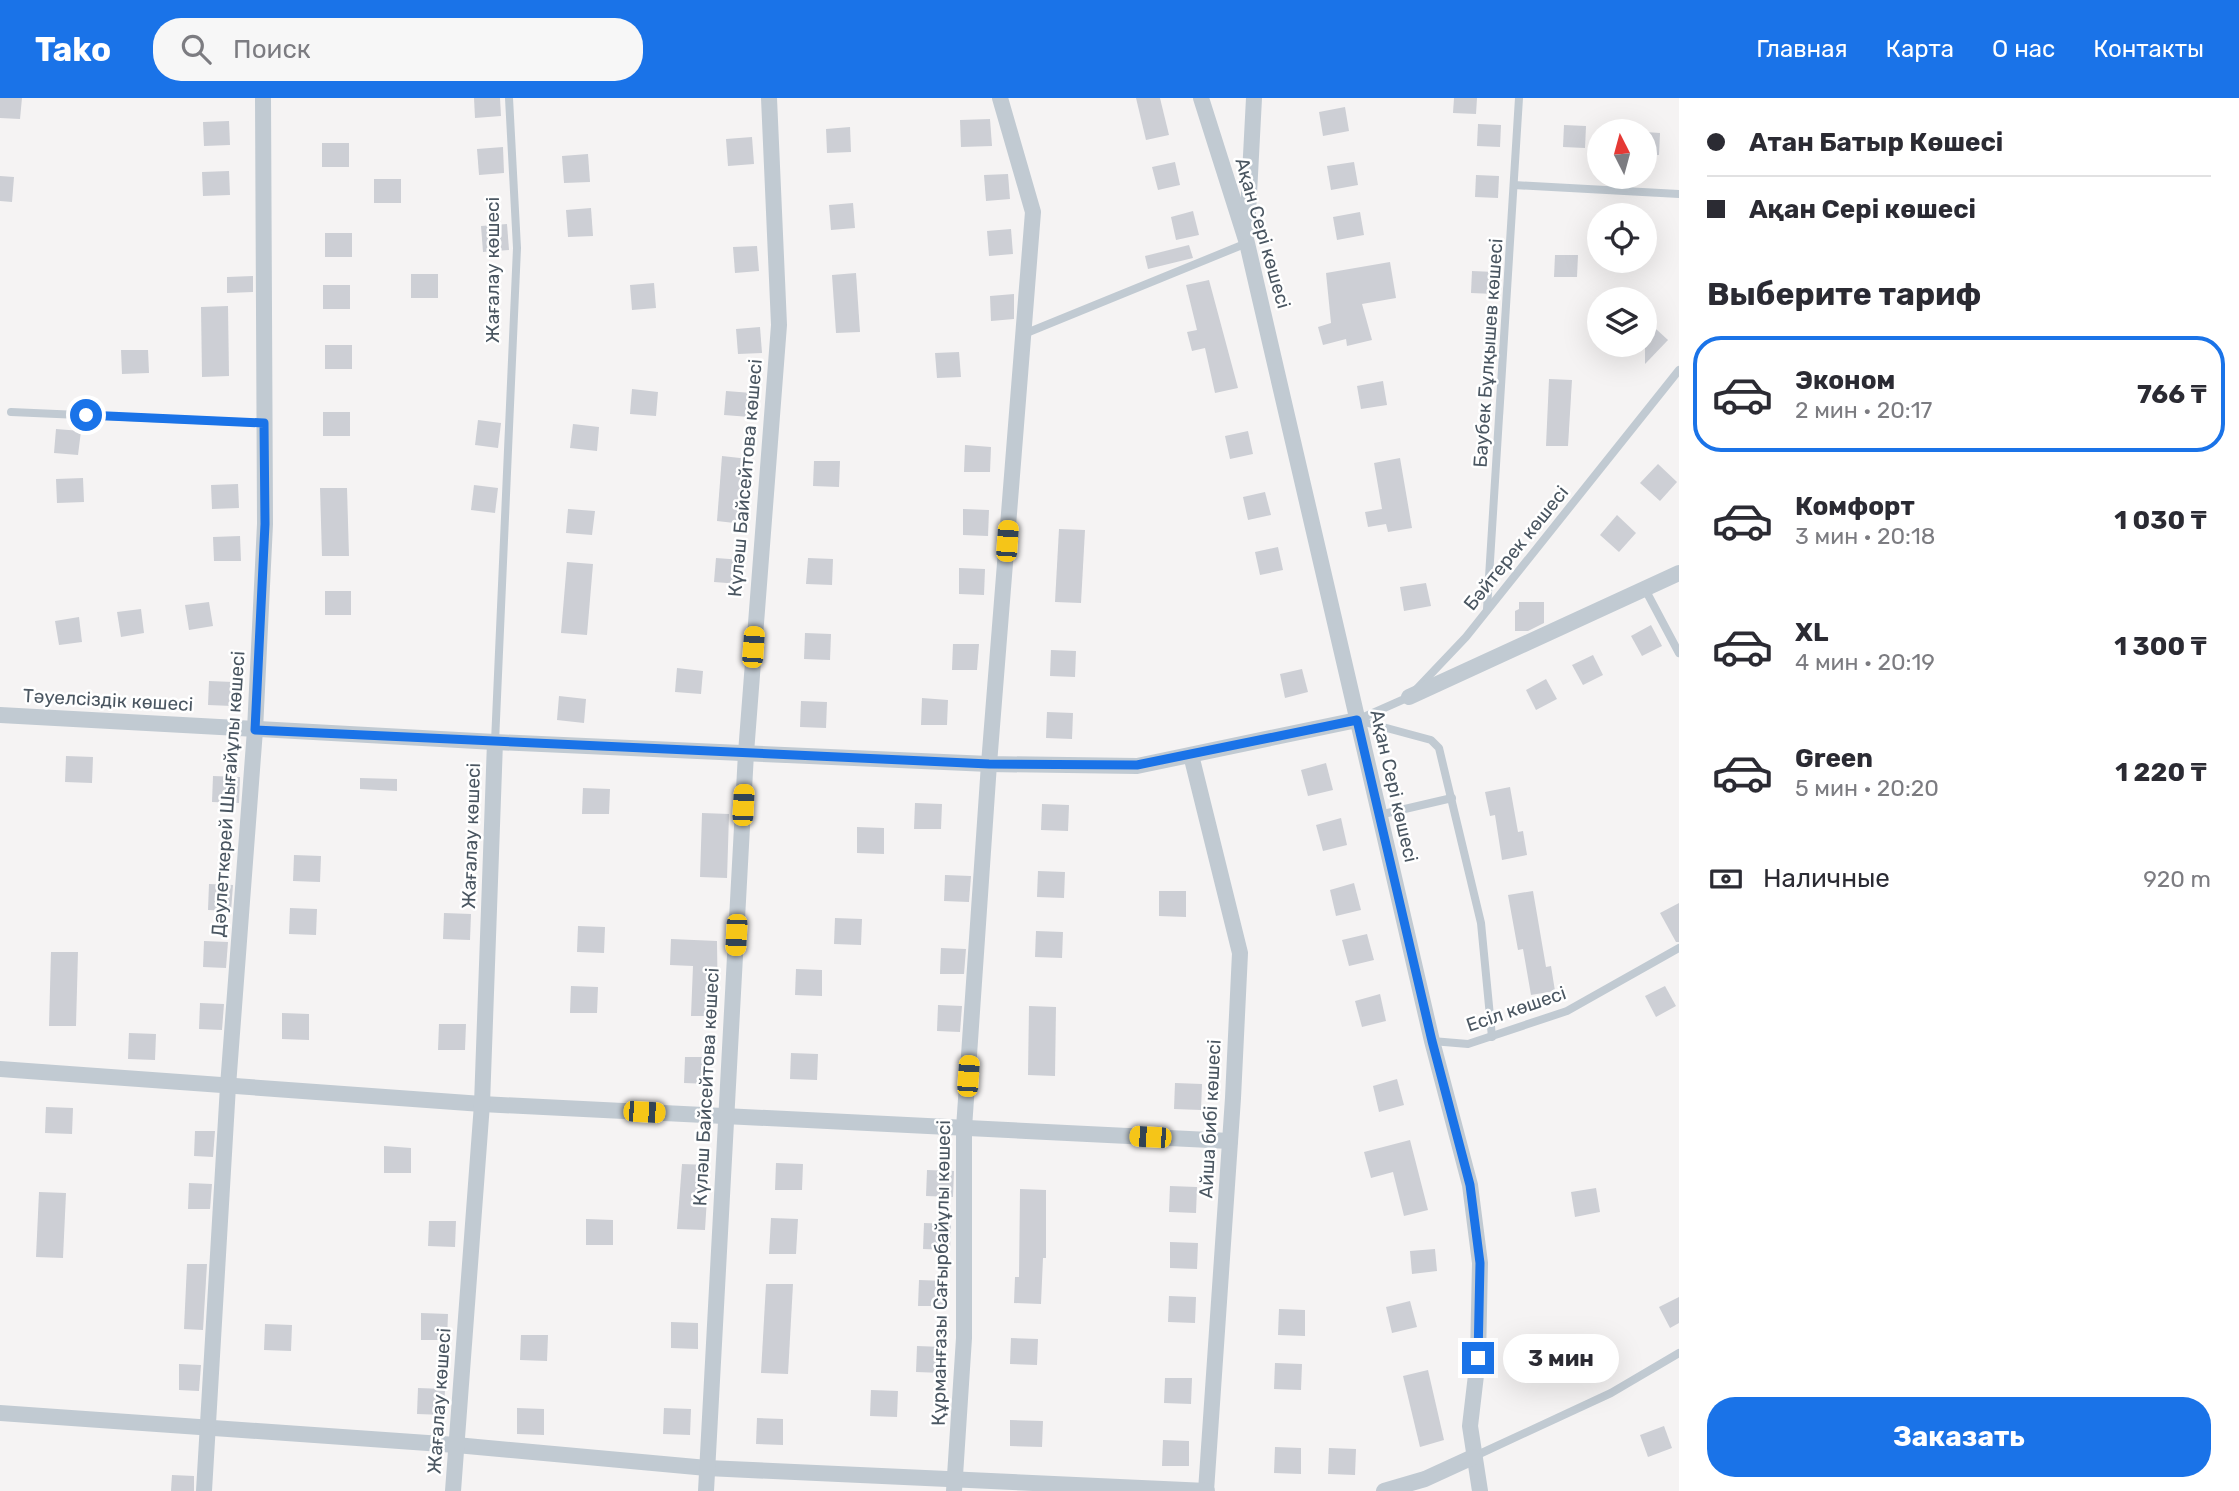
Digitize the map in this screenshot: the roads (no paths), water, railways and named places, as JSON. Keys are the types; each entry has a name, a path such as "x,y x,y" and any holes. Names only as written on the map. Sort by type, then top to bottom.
{"street":[{"name":"Дәулеткерей Шығайұлы көшесі","path":"204,1491 228,1086 255,730 265,524 263,98"},
{"name":"Күләш Байсейтова көшесі","path":"706,1491 746,753 779,325 769,98"},
{"name":"Құрманғазы Сағырбайұлы көшесі","path":"954,1486 964,1338 964,1128 989,764 1033,212 1000,98"},
{"name":"Ақан Сері көшесі","path":"1201,98 1247,243 1432,1041 1470,1185 1480,1263 1478,1358 1470,1426 1480,1491"},
{"path":"1247,243 1254,98"},
{"path":"1409,697 1646,591 1679,573"},
{"name":"Тәуелсіздік көшесі","path":"0,715 495,743 989,764 1137,765 1357,720"},
{"name":"Жағалау көшесі","path":"453,1491 482,1104 495,743"},
{"name":"Айша бибі көшесі","path":"1191,755 1240,953 1206,1491"},
{"path":"0,1069 482,1104 1230,1141"},
{"path":"0,1413 456,1445 708,1468 954,1486 1114,1485 1206,1491"},
{"path":"1384,1491 1425,1479 1473,1457"}],"lane":[{"name":"Жағалау көшесі","path":"495,743 517,248 509,98"},
{"name":"Баубек Бұлқышев көшесі","path":"1487,609 1519,98"},
{"path":"1514,184 1679,194"},
{"path":"1024,334 1247,243"},
{"name":"Бәйтерек көшесі","path":"1357,720 1409,697 1466,637 1679,370"},
{"path":"10,412 264,423"},
{"path":"1646,591 1679,653"},
{"path":"1357,720 1431,740 1438,747 1445,765 1485,948 1492,1037"},
{"path":"1379,815 1452,798"},
{"name":"Есіл көшесі","path":"1432,1041 1468,1044 1567,1011 1679,948"},
{"path":"1473,1457 1611,1393 1679,1353"}]}
